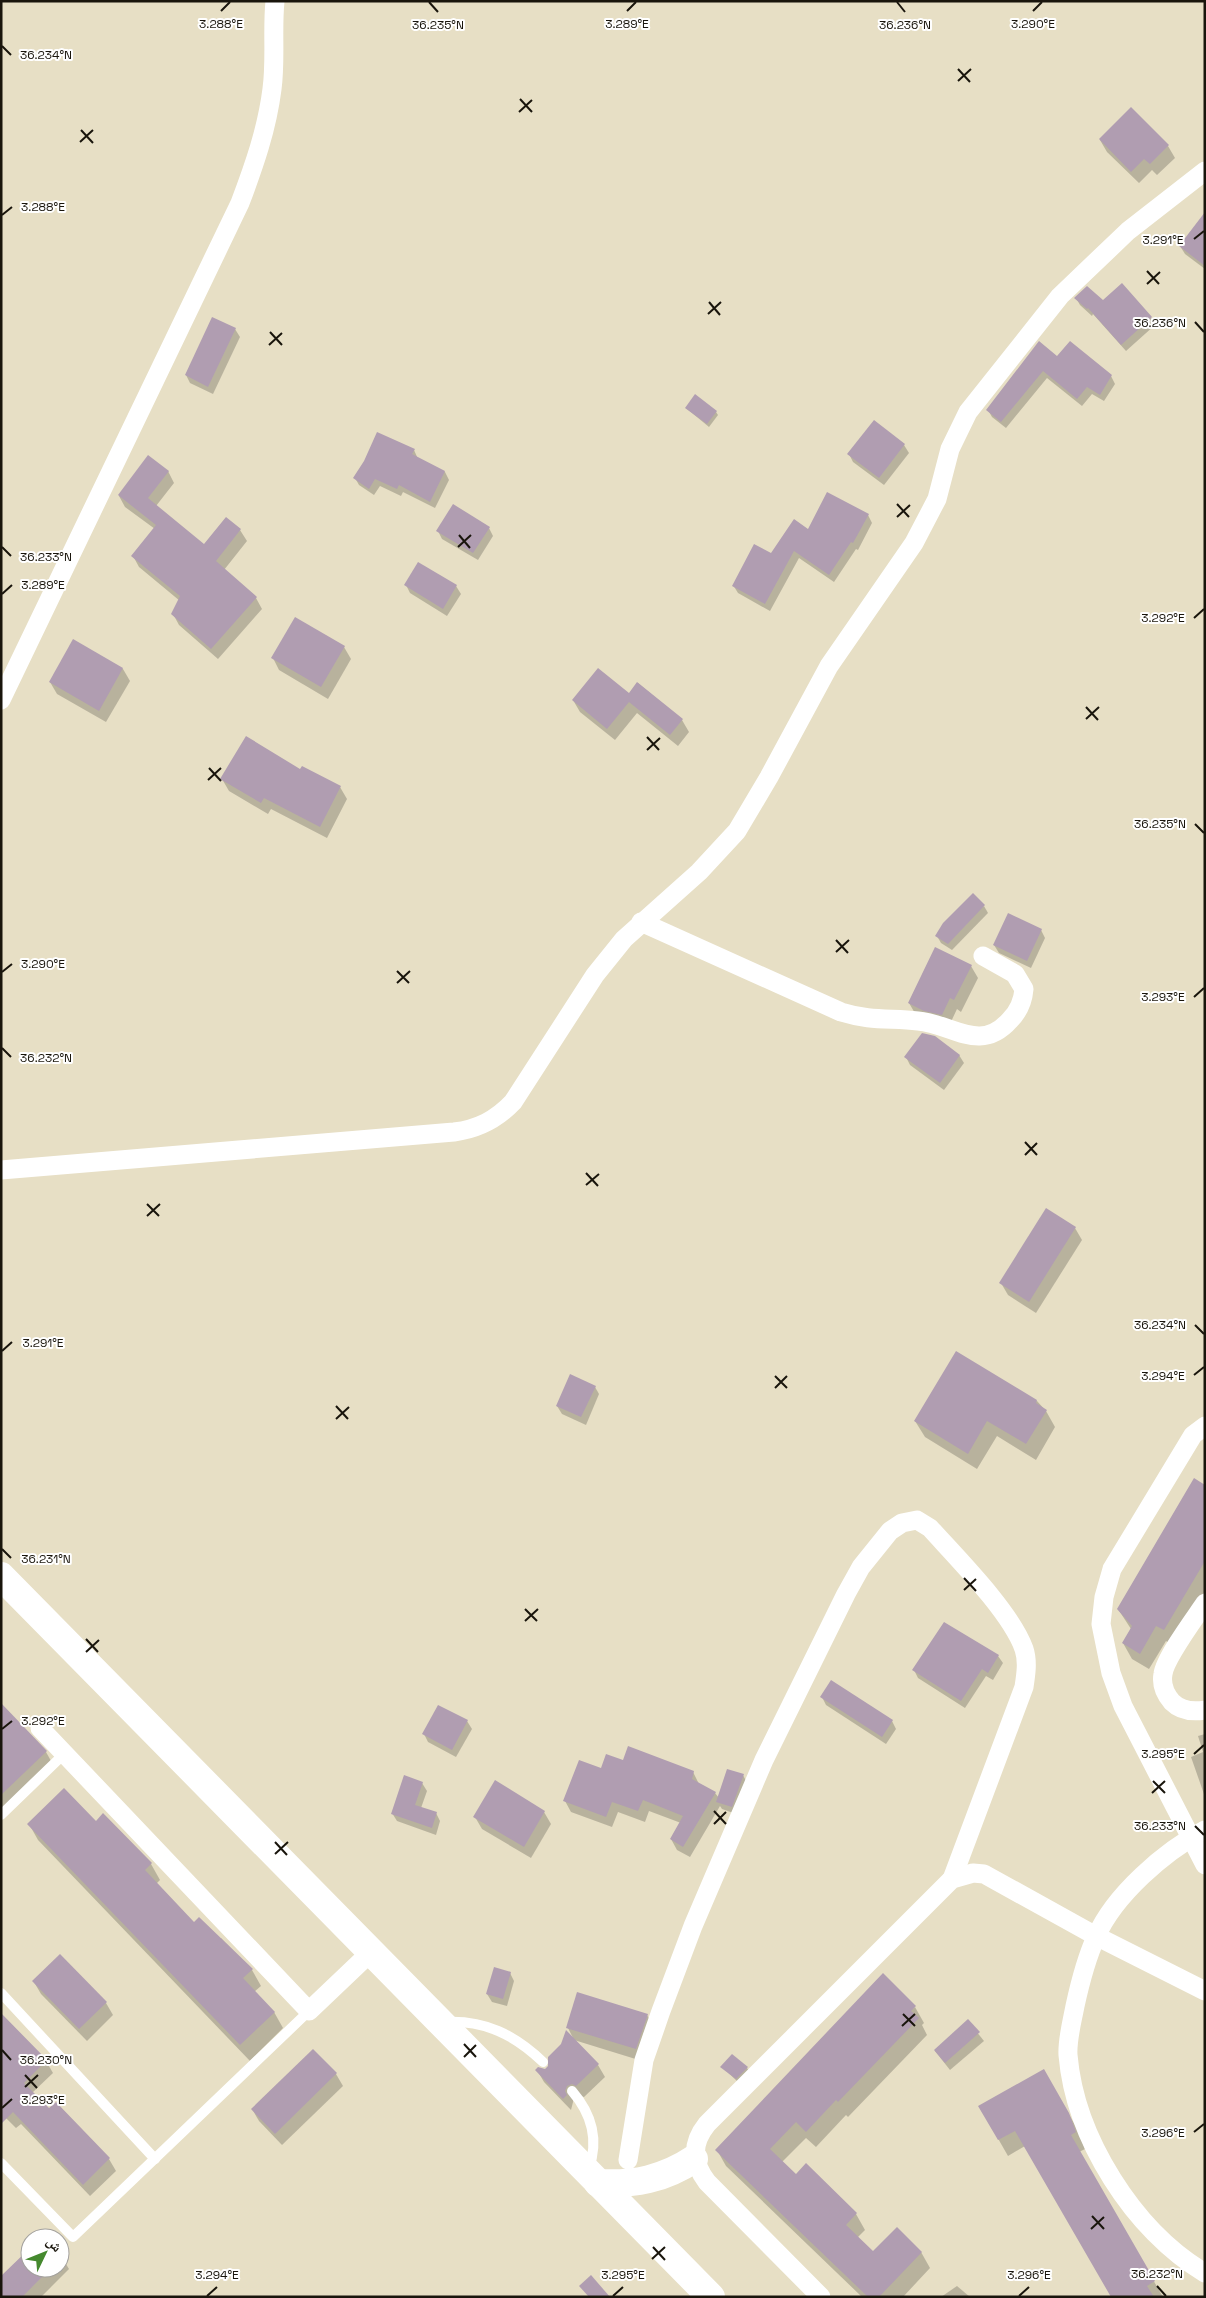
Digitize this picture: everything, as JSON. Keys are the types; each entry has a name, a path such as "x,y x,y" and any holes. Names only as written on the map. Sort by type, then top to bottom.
{"main road":[{"path":"1,1576 711,2297"},
{"path":"592,2177 615,2184 648,2180 680,2168 694,2159"}],"street":[{"path":"1,700 243,195 266,125 273,88 275,1"},
{"path":"1,1170 454,1132 480,1126 493,1120 513,1102 595,975 624,939 699,872 736,831 769,777 829,666 914,543 937,499 950,449 968,412 1060,296 1128,230 1205,171"},
{"path":"641,922 841,1012 863,1018 919,1021 963,1034 980,1036 994,1035 1005,1026 1020,1005 1024,988 1015,974 983,956"},
{"path":"1205,1426 1193,1436 1112,1569 1104,1597 1101,1624 1110,1673 1123,1706 1197,1834 1205,1865"},
{"path":"628,2160 644,2060 693,1926 764,1760 861,1567 890,1531 902,1523 917,1520 936,1535 997,1606 1019,1638 1026,1662 1024,1687 952,1879 707,2124 697,2140 694,2159 699,2171 707,2182 821,2297"},
{"path":"1205,1603 1168,1660 1162,1672 1162,1684 1167,1697 1176,1706 1188,1711 1205,1710"},
{"path":"40,1728 309,2010 372,1952"},
{"path":"1197,1834 1158,1861 1130,1889 1096,1936 1080,1983 1068,2054 1081,2116 1103,2163 1127,2201 1159,2239 1205,2273"},
{"path":"952,1879 973,1873 984,1874 1096,1936 1205,1991"}],"lane":[{"path":"1,1815 64,1754"},
{"path":"1,1993 155,2159"},
{"path":"1,2163 73,2238 309,2010"},
{"path":"439,2022 478,2023 496,2029 529,2048 543,2062"},
{"path":"572,2091 581,2102 592,2129 592,2177"}],"building":[{"path":"1131,107 1169,145 1150,164 1144,159 1131,172 1099,139"},
{"path":"1205,212 1205,266 1179,246"},
{"path":"1122,283 1152,317 1121,345 1088,308 1074,298 1087,286 1103,300"},
{"path":"212,317 236,328 208,387 185,375"},
{"path":"1039,341 1057,356 1070,341 1112,375 1100,395 1087,387 1077,399 1043,371 1001,422 986,410"},
{"path":"695,394 717,411 707,424 685,408"},
{"path":"874,420 905,444 879,478 847,454"},
{"path":"377,432 415,449 412,454 445,471 430,502 399,485 397,489 375,479 369,489 353,478 364,461"},
{"path":"148,455 169,471 148,498 204,544 226,517 241,529 216,561 257,597 211,649 171,614 180,596 131,556 156,525 118,495"},
{"path":"827,492 869,514 853,543 851,542 829,575 794,551 765,604 732,586 754,544 771,553 794,519 808,529"},
{"path":"453,504 490,527 473,553 436,531"},
{"path":"418,562 457,585 443,609 404,585"},
{"path":"295,617 345,646 321,687 271,658"},
{"path":"73,639 123,668 99,711 49,682"},
{"path":"598,668 629,693 637,682 683,719 670,735 629,702 607,729 572,700"},
{"path":"246,736 300,769 302,766 341,786 320,827 264,798 261,803 220,779"},
{"path":"973,893 985,905 948,944 935,936 943,923"},
{"path":"1008,913 1042,929 1027,961 993,945"},
{"path":"935,947 972,965 954,1000 950,998 942,1015 924,1011 908,1003"},
{"path":"922,1033 935,1036 960,1055 940,1083 904,1057"},
{"path":"1046,1208 1076,1227 1029,1302 999,1283"},
{"path":"956,1351 1037,1400 1036,1403 1047,1410 1026,1444 987,1421 968,1454 914,1421"},
{"path":"570,1374 596,1386 581,1417 556,1406"},
{"path":"1194,1478 1205,1485 1205,1561 1164,1630 1156,1626 1140,1654 1122,1643 1132,1626 1117,1609"},
{"path":"944,1622 999,1655 988,1673 982,1669 961,1701 912,1670"},
{"path":"831,1680 893,1720 882,1737 820,1697"},
{"path":"1,1703 47,1751 1,1795"},
{"path":"438,1705 468,1720 452,1750 422,1734"},
{"path":"628,1746 694,1771 692,1779 716,1792 683,1847 670,1839 683,1816 643,1800 638,1811 612,1802 606,1817 563,1801 579,1760 601,1768 606,1754 623,1760"},
{"path":"727,1769 744,1774 732,1807 716,1802"},
{"path":"404,1775 423,1782 415,1805 437,1812 432,1828 391,1814"},
{"path":"495,1780 545,1811 524,1847 473,1817"},
{"path":"64,1788 96,1821 103,1813 152,1863 145,1870 194,1922 199,1917 253,1969 243,1978 275,2012 240,2045 27,1824"},
{"path":"60,1954 107,2002 79,2029 32,1981"},
{"path":"494,1967 511,1972 503,1999 486,1994"},
{"path":"883,1973 916,2006 911,2011 919,2018 838,2102 836,2100 806,2132 796,2122 770,2149 796,2174 806,2163 857,2213 846,2225 873,2251 897,2227 922,2252 879,2297 868,2297 715,2150"},
{"path":"577,1992 648,2014 636,2049 566,2028"},
{"path":"1,2013 47,2060 24,2083 49,2108 56,2102 110,2158 83,2185 13,2112 1,2124"},
{"path":"968,2019 980,2032 945,2063 934,2050"},
{"path":"566,2030 599,2064 576,2086 572,2084 567,2086 565,2091 567,2095 563,2099 535,2070 538,2067 545,2069 548,2066 548,2057 561,2044"},
{"path":"313,2049 337,2073 275,2134 251,2109"},
{"path":"732,2054 748,2067 736,2079 720,2067"},
{"path":"1044,2069 1069,2113 1076,2132 1071,2135 1155,2281 1147,2286 1154,2297 1111,2297 1015,2131 998,2140 978,2106"},
{"path":"20,2258 20,2278 41,2278 22,2297 1,2297 1,2276"},
{"path":"591,2275 610,2297 589,2297 579,2286"}]}
